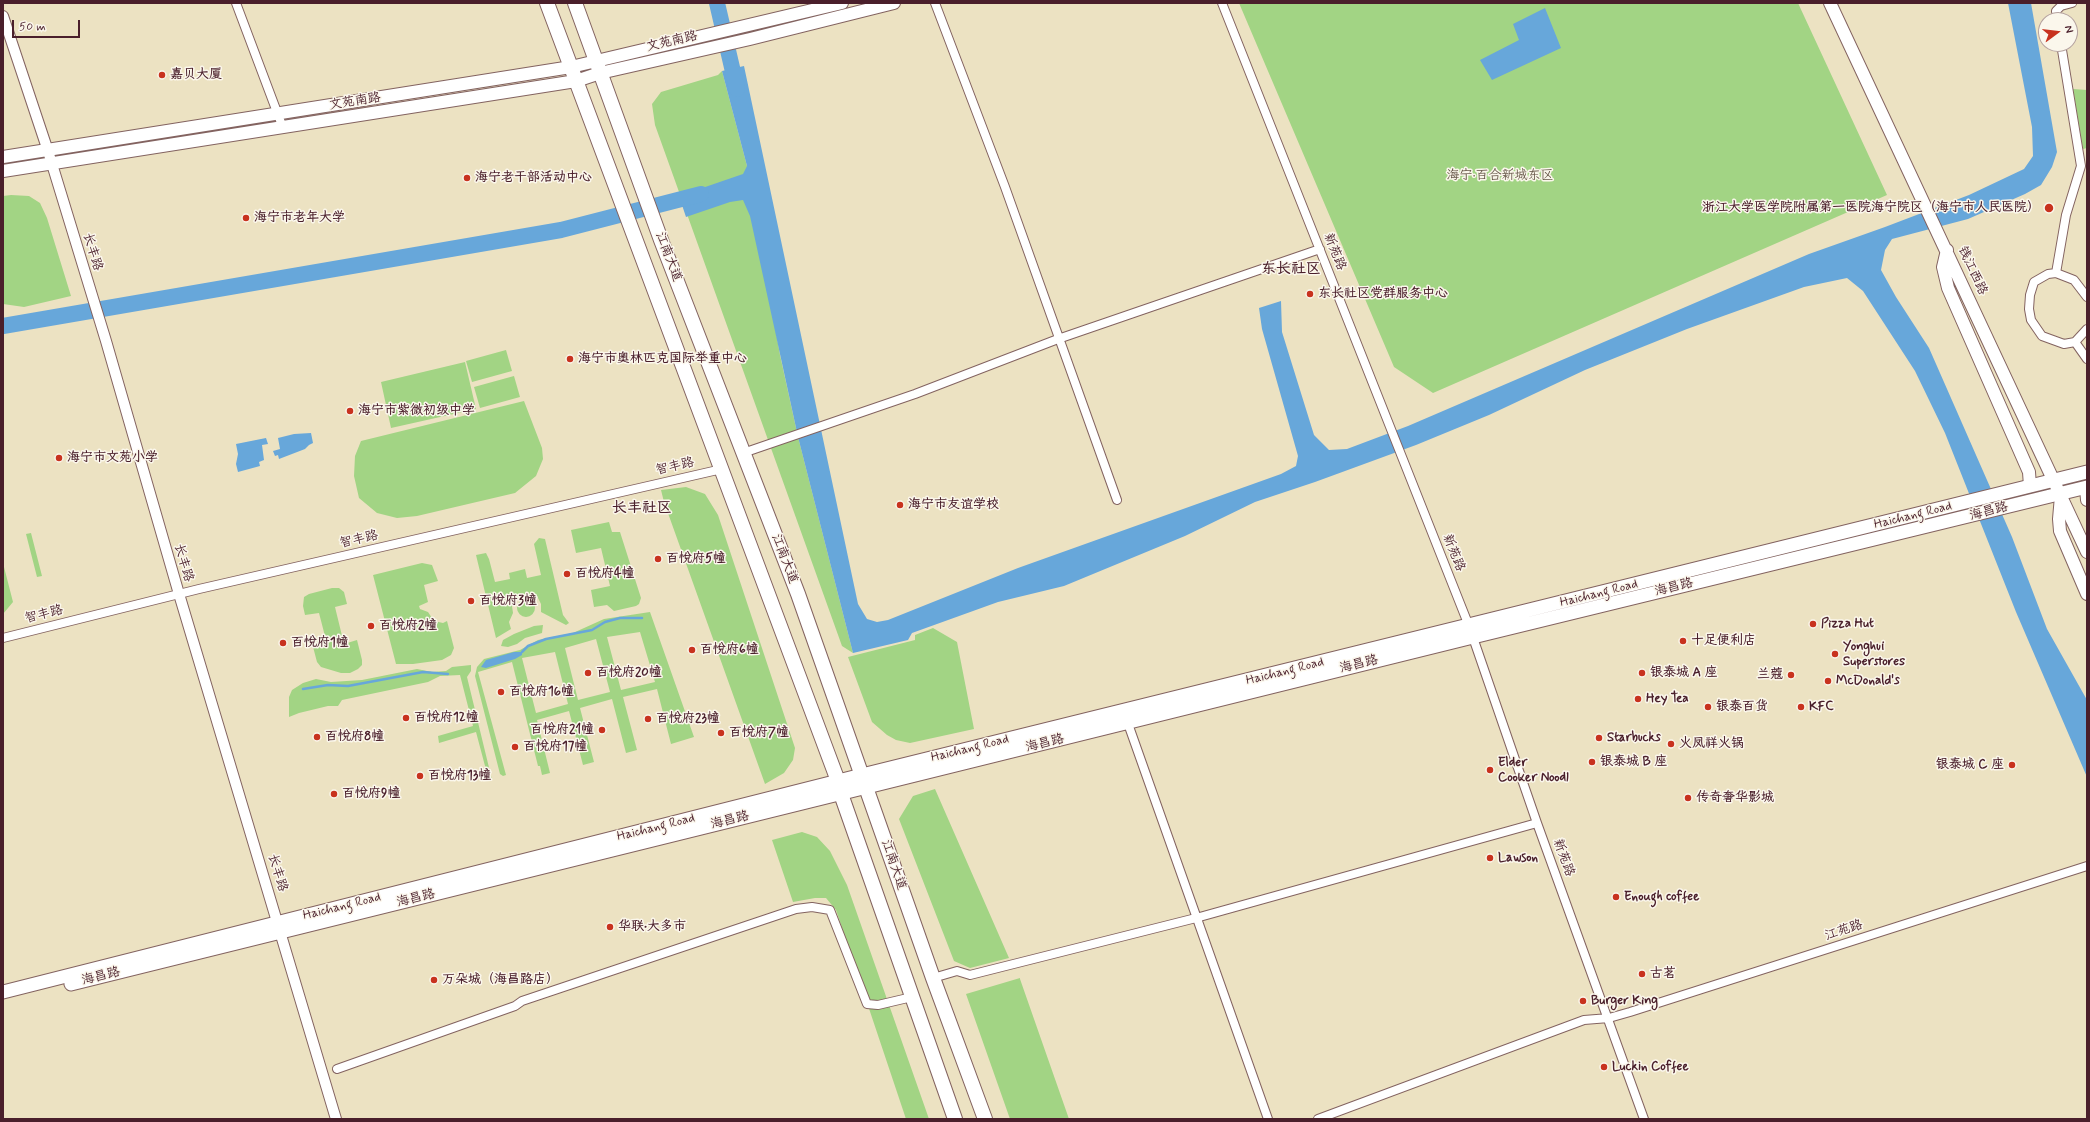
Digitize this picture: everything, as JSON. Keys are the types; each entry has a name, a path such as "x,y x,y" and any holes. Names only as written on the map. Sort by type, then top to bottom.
{"highway":[{"name":"江南大道","path":"547,3 722,469 839,788 955,1119"},
{"name":"江南大道","path":"575,3 661,240 798,594 933,978 985,1119"}],"main road":[{"name":"文苑南路","path":"3,171 576,81 598,67 704,35 842,3"},
{"name":"文苑南路","path":"3,158 571,68 598,67 708,48 894,3"},
{"name":"钱江西路","path":"1830,3 1947,250 2087,552"},
{"path":"1947,250 1943,267 1948,288 2029,472 2030,486"},
{"name":"海昌路","path":"1961,504 2087,472"},
{"name":"海昌路","path":"1471,632 2005,507 2061,495 2087,492"},
{"path":"2061,495 2059,519 2060,531 2087,594"},
{"name":"Haichang Road","path":"1126,717 1471,632 1961,504"},
{"name":"海昌路","path":"839,788 1126,717"},
{"name":"Haichang Road","path":"3,992 280,928 839,788"},
{"name":"海昌路","path":"3,1000 280,928"}],"street":[{"path":"236,3 283,128"},
{"path":"935,3 1006,187 1058,339 1117,500"},
{"name":"新苑路","path":"1222,3 1471,632 1537,822 1644,1119"},
{"path":"2056,12 2061,6 2072,3"},
{"name":"长丰路","path":"3,16 48,151 106,341 179,594 336,1119"},
{"path":"2056,273 2066,215 2081,166 2062,52"},
{"path":"743,453 915,394 1058,339 1320,249"},
{"path":"2087,297 2074,280 2056,273 2048,274 2034,282 2030,295 2029,309 2031,320 2042,336 2064,344 2075,342 2087,329"},
{"path":"2075,342 2087,359"},
{"name":"智丰路","path":"3,638 179,594 722,469"},
{"path":"1126,717 1268,1119"},
{"path":"933,978 957,971 970,975 1196,918 1537,822"},
{"name":"江苑路","path":"1318,1119 1584,1020 1608,1018 2087,866"},
{"path":"337,1069 515,1006 522,1001 796,909 812,907 830,910 867,1004 878,1005 912,997"}],"green space":[{"name":"海宁·百合新城东区","path":"1239,3 1798,3 1887,195 1433,393 1394,367"},
{"path":"722,71 747,166 780,355 798,437 853,653 842,646 655,125 652,104 661,92 718,75"},
{"path":"2073,89 2087,90 2087,148 2083,149"},
{"path":"3,196 29,196 40,203 47,218 71,296 24,307 3,304"},
{"path":"506,350 512,371 472,382 466,361"},
{"path":"465,362 476,409 391,428 381,382"},
{"path":"514,376 520,397 480,408 474,387"},
{"path":"524,401 542,448 543,459 536,476 515,493 417,516 397,518 377,513 359,498 354,476 355,456 361,441"},
{"path":"686,487 705,494 718,515 795,748 793,760 784,773 765,784 661,490"},
{"path":"609,522 612,532 620,532 641,598 639,604 636,606 614,611 607,605 594,607 591,590 610,586 601,548 576,553 571,530"},
{"path":"31,533 42,576 37,577 26,534"},
{"path":"539,538 545,539 563,615 569,623 566,625 541,612 541,604 537,596 530,594 523,595 516,599 512,606 513,613 509,622 511,629 496,638 476,555 486,553 495,582 510,579 509,573 525,569 527,578 541,575 534,544"},
{"path":"3,563 13,602 3,614"},
{"path":"422,563 432,565 438,581 424,585 428,602 419,606 420,609 428,612 434,621 443,623 447,621 454,648 451,655 442,660 413,664 396,664 373,575"},
{"path":"332,588 339,588 344,592 347,604 335,607 344,644 357,640 362,660 362,665 350,673 341,673 321,667 317,662 312,643 326,640 319,613 305,615 303,606 304,597 309,594"},
{"path":"526,599 532,602 535,608 532,614 526,617 520,614 517,608 520,602"},
{"path":"650,612 694,737 671,744 657,689 623,697 637,750 626,753 612,699 580,708 594,762 583,765 569,711 537,720 550,773 542,775 540,766 538,766 512,662 478,672 506,775 503,776 500,774 475,676 477,667 484,659 520,650 538,640 573,633 604,619","holes":["640,632 655,682 621,690 607,637","596,639 610,692 578,700 565,648","555,652 568,704 536,713 522,658"]},
{"path":"543,625 542,633 525,638 517,644 508,647 501,646 503,640 514,634 534,626"},
{"path":"933,628 957,642 974,729 910,743 896,740 887,735 872,722 848,657 915,640 915,635"},
{"path":"471,665 471,671 467,677 492,780 489,781 476,732 439,743 438,736 473,726 460,675 440,676 428,682 342,700 338,706 328,706 289,717 289,697 292,690 303,683 316,679 331,682 362,680 417,669 432,672 446,671 452,667"},
{"path":"935,789 1009,958 970,968 954,961 899,819 913,796"},
{"path":"802,832 817,837 830,851 847,885 929,1119 906,1119 836,910 826,898 815,898 793,902 772,840"},
{"path":"1020,978 1069,1119 1010,1119 966,994"}],"water":[{"path":"2008,3 2031,3 2038,43 2038,52 2040,52 2057,152 2052,167 2041,185 2025,194 1968,219 1892,239 1885,250 1881,270 1896,297 1929,348 2012,537 2047,629 2087,700 2087,777 2016,612 1945,433 1915,371 1863,291 1847,278 1804,287 1687,329 1585,370 1489,415 1416,445 1255,502 1185,536 1064,586 998,602 912,633 908,640 853,653 798,437 750,216 743,200 730,202 686,217 679,196 743,174 747,166 722,71 744,66 858,604 867,619 877,622 888,620 1018,568 1281,474 1296,466 1298,456 1262,329 1259,308 1281,301 1282,332 1314,435 1329,450 1347,449 1408,426 1809,254 1969,195 2024,169 2033,156 2032,127"},
{"path":"1545,8 1561,48 1492,80 1480,60 1519,40 1513,24"},
{"path":"311,433 313,443 305,449 279,459 278,455 275,456 273,451 280,449 278,438 294,434"},
{"path":"266,438 268,444 262,445 264,460 259,462 260,466 238,472 236,464 238,454 236,444"},
{"path":"514,652 522,652 522,655 515,659 486,668 481,667 486,660"}],"waterway":[{"path":"717,3 737,89"},
{"path":"3,326 561,230 701,194"},
{"path":"522,652 528,646 546,639 592,630 605,622 620,618 642,618"},
{"path":"303,689 328,685 348,686 423,672 448,674"}],"place":[{"name":"嘉贝大厦","path":"162,75"},
{"name":"海宁老干部活动中心","path":"467,178"},
{"name":"浙江大学医学院附属第一医院海宁院区（海宁市人民医院）","path":"2049,208"},
{"name":"海宁市老年大学","path":"246,218"},
{"name":"东长社区党群服务中心","path":"1310,294"},
{"name":"海宁市奥林匹克国际举重中心","path":"570,359"},
{"name":"海宁市紫微初级中学","path":"350,411"},
{"name":"海宁市文苑小学","path":"59,458"},
{"name":"海宁市友谊学校","path":"900,505"},
{"name":"百悦府5幢","path":"658,559"},
{"name":"百悦府4幢","path":"567,574"},
{"name":"百悦府3幢","path":"471,601"},
{"name":"Pizza Hut","path":"1813,624"},
{"name":"百悦府2幢","path":"371,626"},
{"name":"十足便利店","path":"1683,641"},
{"name":"百悦府1幢","path":"283,643"},
{"name":"百悦府6幢","path":"692,650"},
{"name":"Yonghui Superstores","path":"1835,654"},
{"name":"百悦府20幢","path":"588,673"},
{"name":"银泰城 A 座","path":"1642,673"},
{"name":"兰蔻","path":"1791,675"},
{"name":"McDonald's","path":"1828,681"},
{"name":"百悦府16幢","path":"501,692"},
{"name":"Hey Tea","path":"1638,699"},
{"name":"银泰百货","path":"1708,707"},
{"name":"KFC","path":"1801,707"},
{"name":"百悦府12幢","path":"406,718"},
{"name":"百悦府23幢","path":"648,719"},
{"name":"百悦府21幢","path":"602,730"},
{"name":"百悦府7幢","path":"721,733"},
{"name":"百悦府8幢","path":"317,737"},
{"name":"Starbucks","path":"1599,738"},
{"name":"火凤祥火锅","path":"1671,744"},
{"name":"百悦府17幢","path":"515,747"},
{"name":"银泰城 B 座","path":"1592,762"},
{"name":"银泰城 C 座","path":"2012,765"},
{"name":"Elder Cooker Noodl","path":"1490,770"},
{"name":"百悦府13幢","path":"420,776"},
{"name":"百悦府9幢","path":"334,794"},
{"name":"传奇奢华影城","path":"1688,798"},
{"name":"Lawson","path":"1490,858"},
{"name":"Enough coffee","path":"1616,897"},
{"name":"华联·大多市","path":"610,927"},
{"name":"古茗","path":"1642,974"},
{"name":"万朵城（海昌路店）","path":"434,980"},
{"name":"Burger King","path":"1583,1001"},
{"name":"Luckin Coffee","path":"1604,1067"}],"district":[{"name":"东长社区","path":"1291,270"},
{"name":"长丰社区","path":"642,509"}]}
